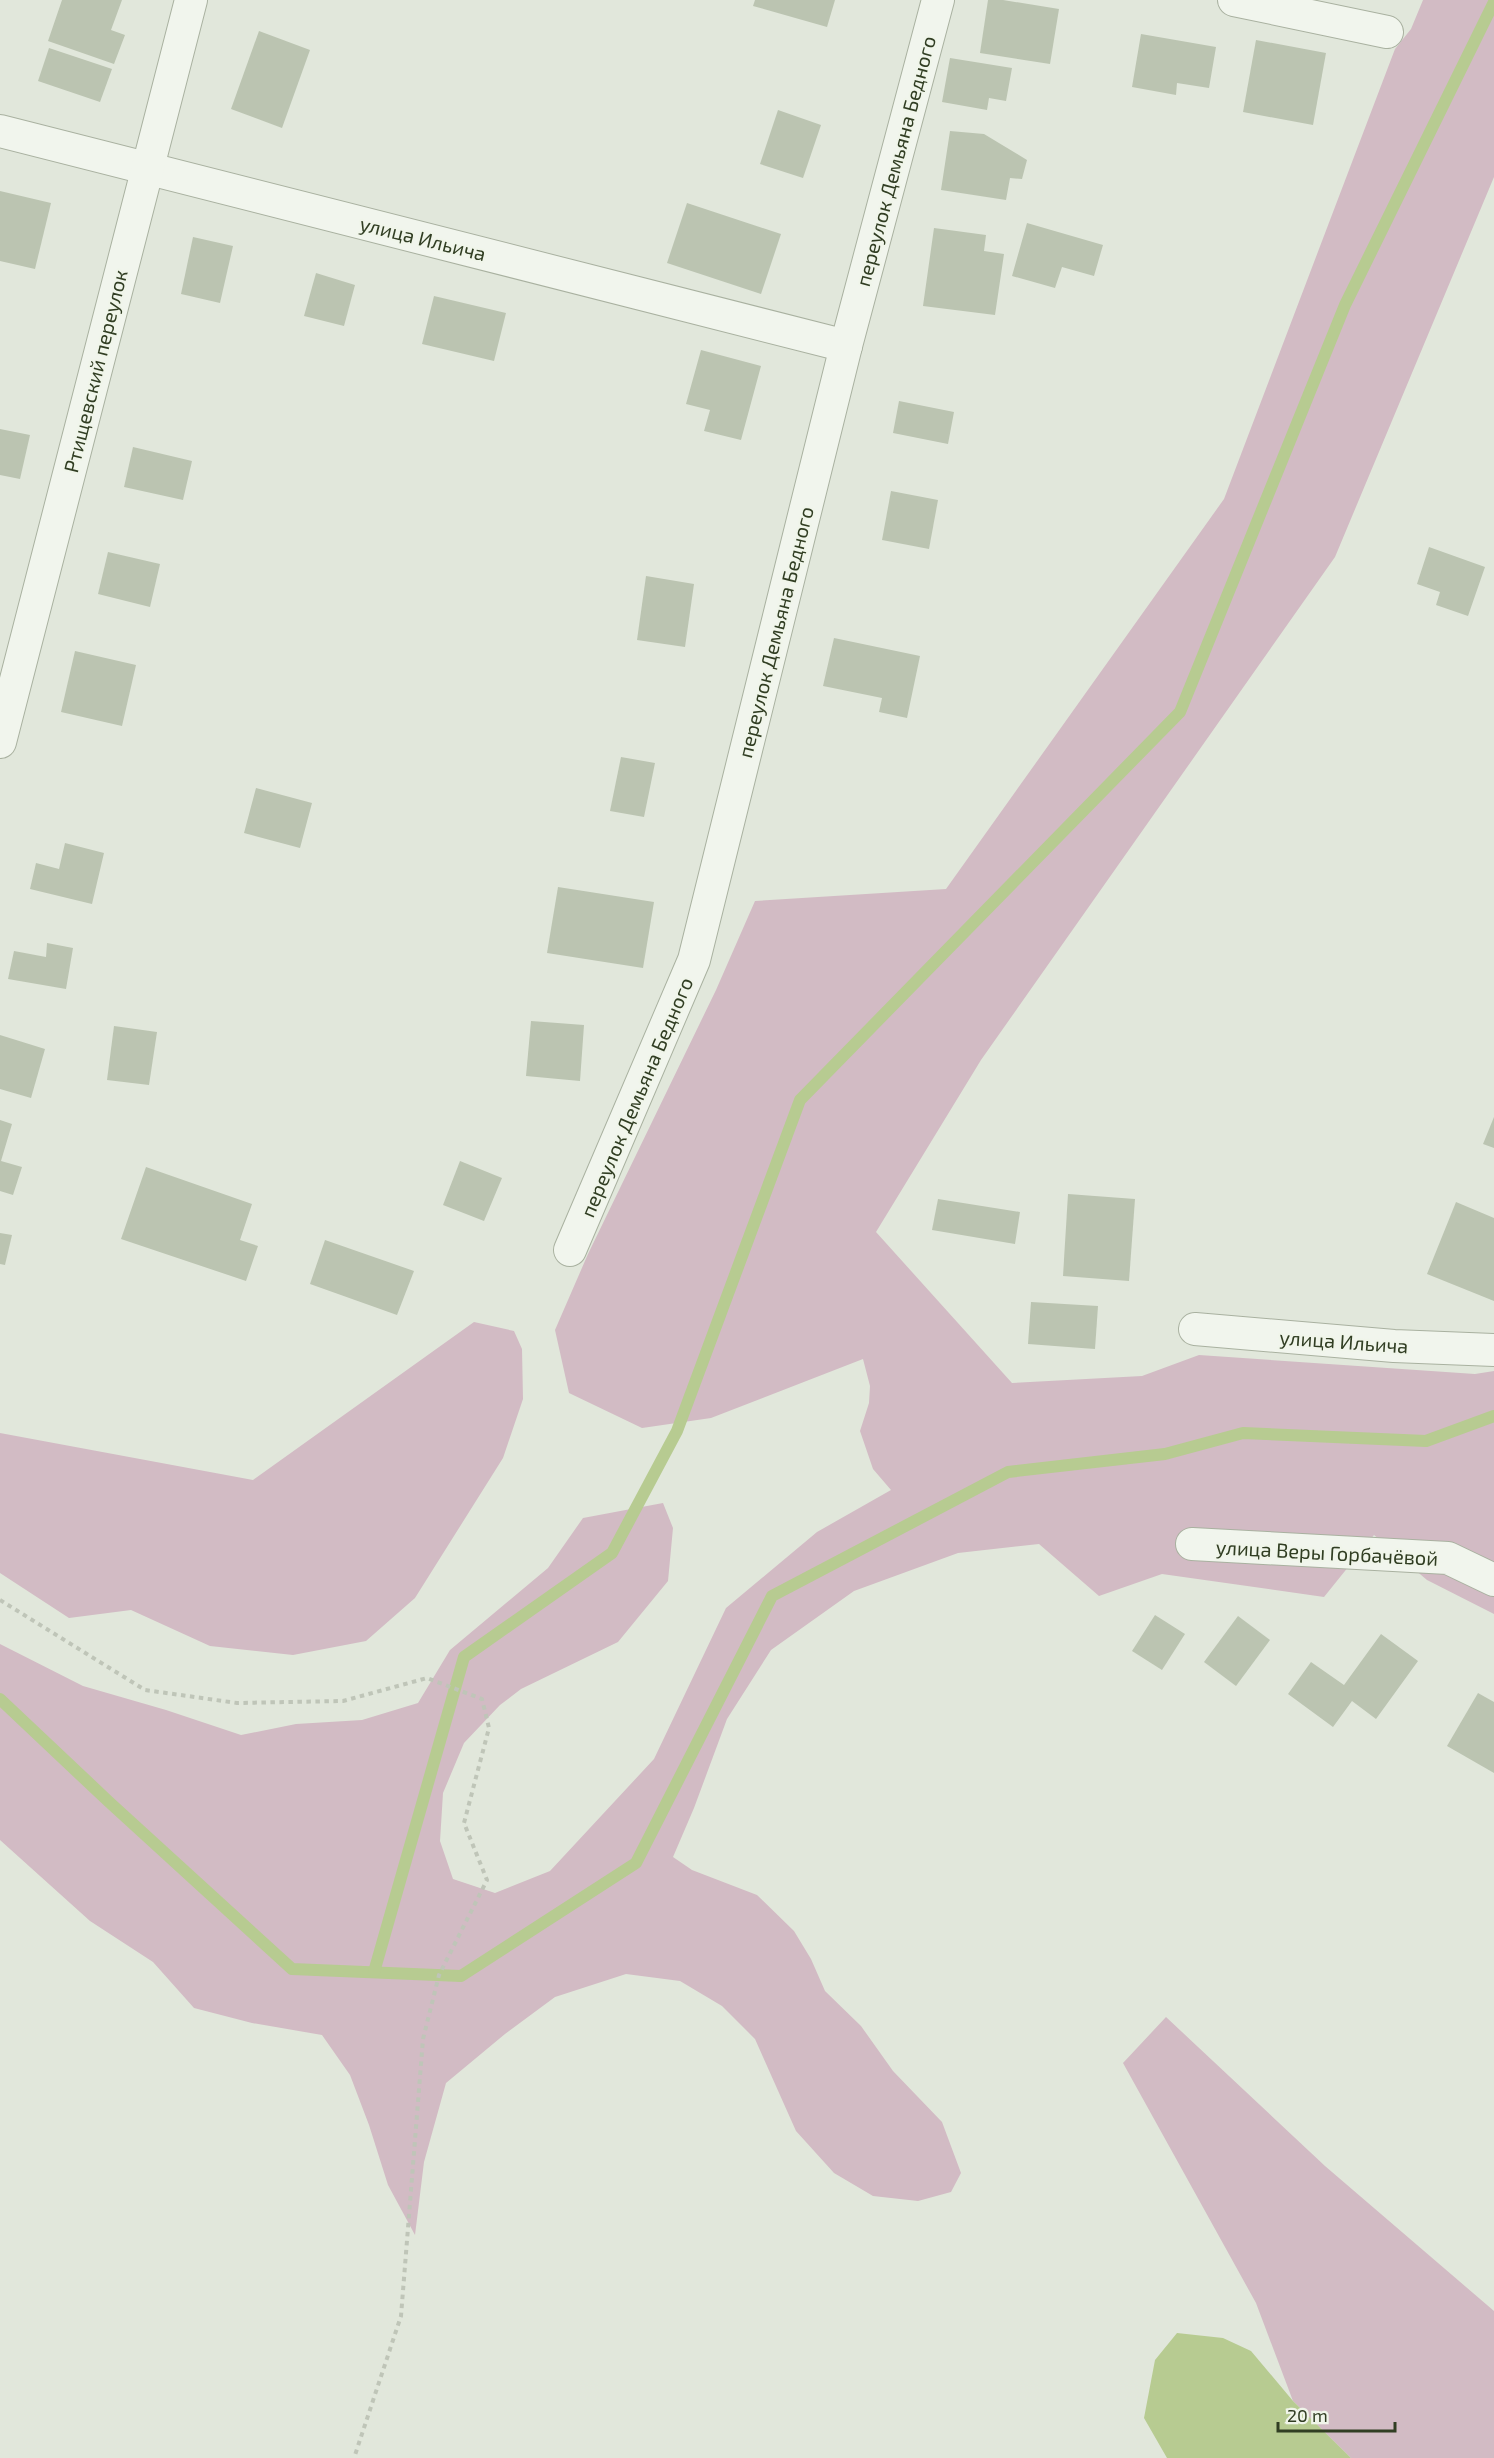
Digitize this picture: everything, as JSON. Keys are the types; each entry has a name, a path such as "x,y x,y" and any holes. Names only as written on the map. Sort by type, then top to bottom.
{"street":[{"name":"Ртищевский переулок","path":"0,742 191,0"},
{"name":"переулок Демьяна Бедного","path":"570,1250 694,960 846,346 938,0"},
{"path":"1234,0 1387,32"},
{"name":"улица Ильича","path":"0,131 846,346"},
{"name":"улица Ильича","path":"1195,1329 1394,1346 1494,1350"},
{"name":"улица Веры Горбачёвой","path":"1192,1544 1448,1558 1494,1580"}],"path":[{"path":"0,1600 146,1690 237,1703 343,1701 427,1678 482,1699 489,1728 464,1823 487,1880 439,1975 423,2039 401,2316 354,2458"}],"shaded area":[{"path":"1423,0 1494,0 1494,177 1335,557 981,1060 876,1232 1012,1383 1142,1376 1199,1355 1475,1374 1494,1371 1494,1614 1427,1580 1374,1535 1324,1597 1162,1574 1099,1596 1039,1544 958,1553 854,1591 771,1650 727,1719 673,1857 692,1870 757,1895 794,1931 811,1959 825,1991 861,2026 893,2071 942,2122 961,2173 951,2192 918,2201 873,2196 834,2173 796,2131 755,2039 722,2006 680,1981 626,1974 555,1997 505,2034 446,2083 424,2162 415,2235 388,2185 350,2075 322,2035 252,2023 194,2008 153,1962 90,1921 0,1840 0,1644 83,1686 241,1735 296,1724 362,1720 418,1703 450,1650 548,1568 583,1518 663,1503 673,1528 668,1581 618,1642 521,1689 500,1705 464,1743 443,1793 440,1841 453,1879 495,1893 550,1871 654,1759 726,1608 817,1532 891,1490 873,1469 860,1431 869,1403 870,1386 863,1359 711,1418 642,1428 569,1393 555,1330 588,1254 716,990 755,901 946,889 1224,499 1395,49 1411,29"},
{"path":"474,1322 514,1331 522,1349 523,1399 503,1458 415,1598 366,1641 293,1655 210,1646 131,1610 69,1618 0,1573 0,1433 253,1480"},
{"path":"1166,2017 1325,2166 1494,2311 1494,2458 1351,2458 1293,2401 1256,2303 1123,2063"},
{"path":"1177,2333 1223,2338 1251,2351 1293,2401 1351,2458 1167,2458 1144,2418 1155,2360"}],"building":[{"path":"62,0 122,0 111,30 125,35 114,64 48,41"},
{"path":"755,0 835,0 827,27 753,6"},
{"path":"988,0 1003,0 1059,9 1050,64 980,53"},
{"path":"259,31 310,50 282,128 231,109"},
{"path":"1141,34 1216,47 1209,88 1177,83 1176,95 1132,87"},
{"path":"1256,40 1326,53 1313,125 1243,112"},
{"path":"49,48 112,69 100,102 38,81"},
{"path":"950,58 1012,68 1006,101 989,98 987,110 942,102"},
{"path":"778,110 821,125 803,178 760,164"},
{"path":"950,131 984,134 1027,160 1022,179 1010,178 1006,200 941,190"},
{"path":"0,191 51,203 35,269 0,261"},
{"path":"687,203 781,234 761,294 667,263"},
{"path":"1027,223 1103,245 1094,276 1062,267 1055,288 1012,276"},
{"path":"934,228 986,235 984,251 1004,254 995,315 923,306"},
{"path":"193,237 233,246 220,303 181,294"},
{"path":"316,273 355,285 344,326 304,316"},
{"path":"434,296 506,313 494,361 422,344"},
{"path":"701,350 761,366 741,440 704,431 710,410 686,404"},
{"path":"899,401 954,412 948,444 893,433"},
{"path":"0,429 30,435 20,479 0,475"},
{"path":"133,447 192,461 183,500 124,487"},
{"path":"891,491 938,500 929,549 882,540"},
{"path":"1429,547 1485,567 1468,616 1436,605 1440,592 1417,584"},
{"path":"108,552 160,564 150,607 98,594"},
{"path":"646,576 694,584 685,647 637,640"},
{"path":"834,638 920,656 907,718 879,712 882,698 823,686"},
{"path":"75,651 136,665 122,726 61,712"},
{"path":"621,757 655,763 644,817 610,811"},
{"path":"256,788 312,803 300,848 244,833"},
{"path":"65,843 104,853 92,904 30,889 36,863 59,869"},
{"path":"558,887 654,902 643,968 547,953"},
{"path":"47,943 73,948 66,989 8,979 14,951 46,957"},
{"path":"531,1021 584,1025 580,1081 526,1076"},
{"path":"114,1026 157,1032 149,1085 107,1080"},
{"path":"0,1035 45,1049 31,1098 0,1089"},
{"path":"1494,1117 1494,1148 1483,1144"},
{"path":"0,1120 12,1124 1,1161 22,1167 13,1195 0,1191"},
{"path":"460,1161 502,1178 484,1221 443,1205"},
{"path":"146,1167 252,1204 240,1240 258,1246 246,1281 121,1239"},
{"path":"1068,1194 1135,1199 1129,1281 1063,1276"},
{"path":"938,1199 1020,1212 1015,1244 932,1230"},
{"path":"1456,1202 1494,1218 1494,1301 1427,1274"},
{"path":"0,1233 12,1235 5,1265 0,1264"},
{"path":"325,1240 414,1271 397,1315 310,1284"},
{"path":"1031,1302 1098,1306 1095,1349 1028,1344"},
{"path":"1155,1615 1185,1634 1162,1670 1132,1651"},
{"path":"1238,1616 1270,1640 1236,1686 1204,1662"},
{"path":"1381,1634 1418,1661 1376,1719 1352,1701 1333,1727 1288,1694 1311,1662 1344,1685"},
{"path":"1478,1693 1494,1702 1494,1773 1447,1746"}],"waterway":[{"path":"374,1972 464,1657 612,1553 677,1431 800,1100 1180,712 1345,305 1494,2"},
{"path":"0,1699 292,1969 461,1976 636,1863 772,1596 1008,1472 1165,1454 1243,1433 1426,1441 1494,1416"}]}
